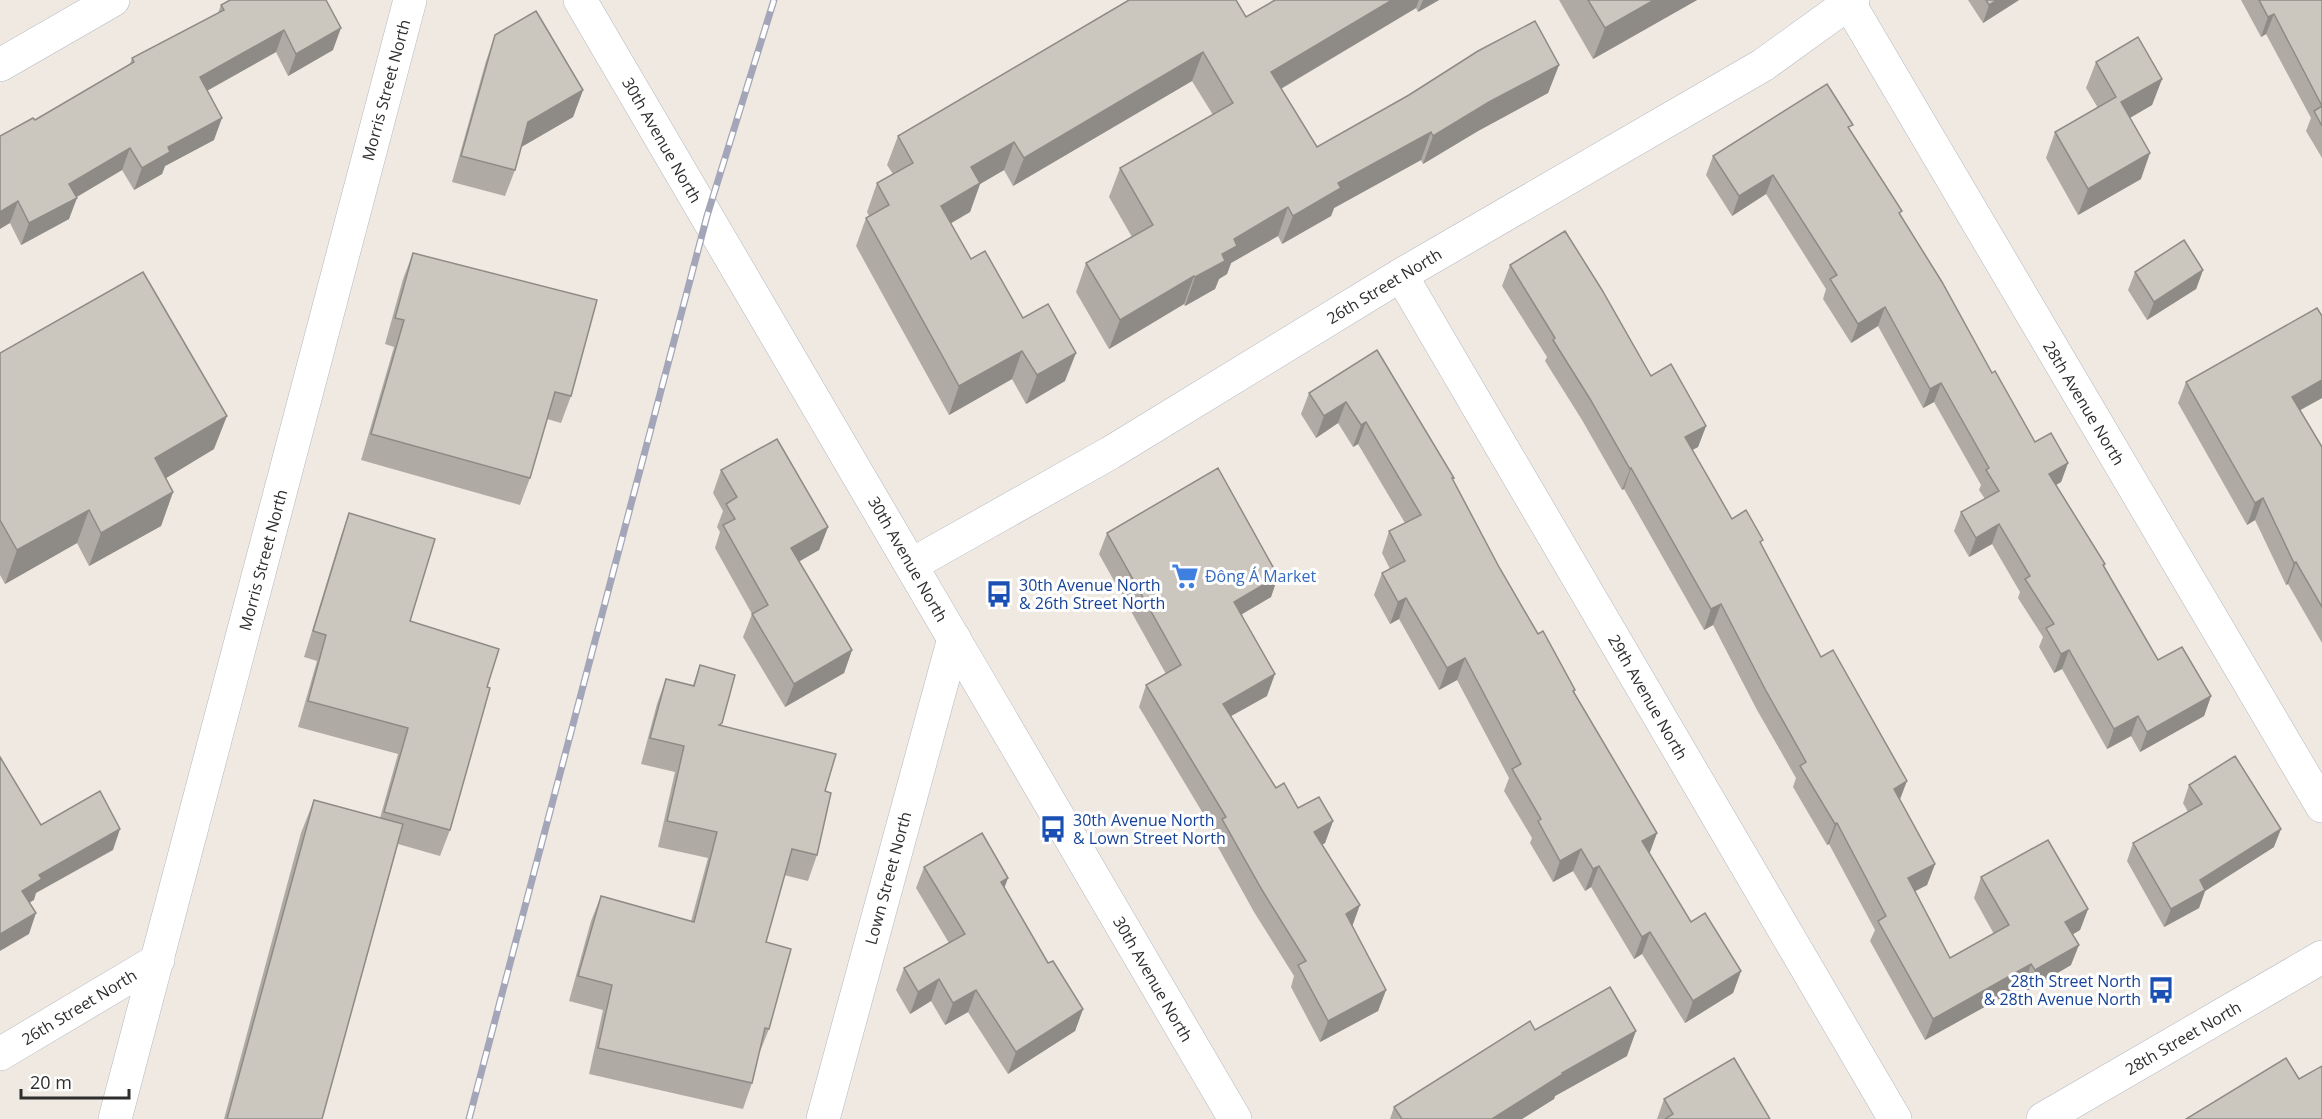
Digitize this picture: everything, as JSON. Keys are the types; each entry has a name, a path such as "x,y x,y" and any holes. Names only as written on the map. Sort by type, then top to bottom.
{"street":[{"path":"0,65 113,0"},
{"name":"Morris Street North","path":"115,1119 410,0"},
{"name":"30th Avenue North","path":"580,0 1235,1119"},
{"name":"26th Street North","path":"911,566 1110,453 1401,275 1763,65 1850,1"},
{"name":"28th Avenue North","path":"1850,1 2322,806"},
{"name":"29th Avenue North","path":"1401,275 1895,1119"},
{"name":"Lown Street North","path":"823,1119 954,638"},
{"name":"28th Street North","path":"2043,1119 2322,957"},
{"name":"26th Street North","path":"0,1054 158,960"}],"building":[{"path":"230,0 326,0 341,28 296,54 284,30 200,77 222,118 168,147 170,152 142,168 130,148 69,184 77,198 29,223 18,201 0,212 0,136 33,118 35,120 134,62 132,58 224,10 221,5"},
{"path":"1129,0 1236,0 1246,17 1275,0 1392,0 1271,72 1317,147 1409,95 1478,51 1535,21 1559,65 1489,102 1433,136 1431,132 1338,183 1341,188 1293,216 1288,207 1234,239 1237,246 1222,254 1225,261 1194,276 1120,320 1086,263 1153,225 1120,168 1233,103 1203,52 1024,158 1014,142 971,167 980,183 941,206 971,259 985,251 1023,318 1048,304 1076,353 1037,375 1022,351 959,386 866,218 889,205 877,183 913,163 898,136"},
{"path":"1588,0 1654,0 1605,28"},
{"path":"1986,0 1997,0 1989,5"},
{"path":"2259,0 2322,0 2322,106 2274,14 2268,17"},
{"path":"536,11 583,90 528,122 515,170 461,156 495,35"},
{"path":"2138,37 2162,79 2121,102 2150,153 2088,189 2055,132 2116,97 2096,62"},
{"path":"1827,84 1853,125 1848,127 1902,211 1899,213 1942,282 1992,373 1995,371 2035,442 2051,433 2068,463 2049,474 2105,564 2103,565 2158,660 2182,647 2211,696 2147,732 2138,716 2114,729 2069,650 2061,654 2046,628 2054,624 2025,579 2030,576 1999,524 1976,538 1961,512 1999,491 1986,470 1989,468 1941,383 1930,389 1885,307 1858,324 1830,279 1837,275 1773,175 1739,196 1713,156"},
{"path":"2322,106 2322,126 2314,111"},
{"path":"1565,231 1651,376 1671,364 1706,426 1685,437 1732,519 1746,510 1763,540 1760,542 1821,657 1833,650 1907,781 1894,789 1935,864 1908,878 1950,958 2009,925 1981,877 2048,840 2088,909 2065,922 2079,945 2035,970 2031,964 1933,1019 1878,921 1886,916 1837,823 1835,824 1800,766 1806,762 1721,604 1711,609 1631,468 1510,265"},
{"path":"2184,240 2203,270 2154,302 2135,272"},
{"path":"413,253 597,300 571,396 555,392 530,478 371,434 404,320 395,318"},
{"path":"143,272 227,416 155,458 173,492 101,533 89,510 17,550 0,520 0,353"},
{"path":"2317,308 2322,316 2322,380 2292,397 2322,447 2322,607 2296,562 2294,563 2263,498 2255,503 2186,382"},
{"path":"1377,350 1454,478 1452,478 1499,567 1538,634 1543,631 1575,690 1573,691 1657,833 1642,841 1691,922 1705,913 1741,971 1693,1001 1650,932 1642,937 1599,866 1593,869 1581,849 1560,861 1538,821 1541,819 1512,769 1521,764 1465,658 1447,668 1406,598 1398,602 1382,573 1405,561 1389,531 1421,515 1366,422 1361,425 1346,402 1324,416 1309,393"},
{"path":"777,439 828,527 791,548 852,650 794,684 752,614 768,605 723,525 735,519 726,504 737,497 721,470"},
{"path":"1218,468 1278,576 1234,602 1275,674 1223,704 1276,788 1284,783 1298,808 1319,797 1333,821 1314,832 1360,905 1346,914 1386,990 1328,1021 1298,965 1306,961 1222,819 1226,817 1146,685 1181,665 1107,533"},
{"path":"349,513 435,539 410,621 499,649 450,830 384,812 408,728 308,701 326,635 313,631"},
{"path":"700,665 735,675 722,723 719,725 836,754 825,791 831,793 817,855 792,849 766,942 791,949 769,1029 765,1028 752,1083 598,1048 612,985 578,976 601,896 694,922 717,832 667,821 684,746 650,738 666,679 694,686"},
{"path":"2235,756 2281,829 2200,880 2205,890 2171,909 2133,843 2202,804 2189,785"},
{"path":"0,757 41,825 100,791 120,829 39,875 42,879 22,891 36,913 0,934"},
{"path":"314,800 403,824 322,1119 227,1119"},
{"path":"982,833 1008,878 1001,882 1048,963 1053,961 1083,1009 1016,1052 976,990 953,1003 939,979 918,992 904,968 965,934 924,867"},
{"path":"1610,987 1636,1031 1562,1073 1492,1119 1402,1119 1394,1107 1530,1021 1535,1030"},
{"path":"1734,1058 1770,1119 1665,1119 1673,1114 1664,1099"},
{"path":"2286,1058 2299,1079 2322,1066 2322,1119 2186,1119"}],"railway":[{"path":"469,1119 707,216 774,0"}],"place":[{"name":"Đông Á Market","path":"1185,576"},
{"name":"30th Avenue North & 26th Street North","path":"999,594"},
{"name":"30th Avenue North & Lown Street North","path":"1053,829"},
{"name":"28th Street North & 28th Avenue North","path":"2161,990"}]}
